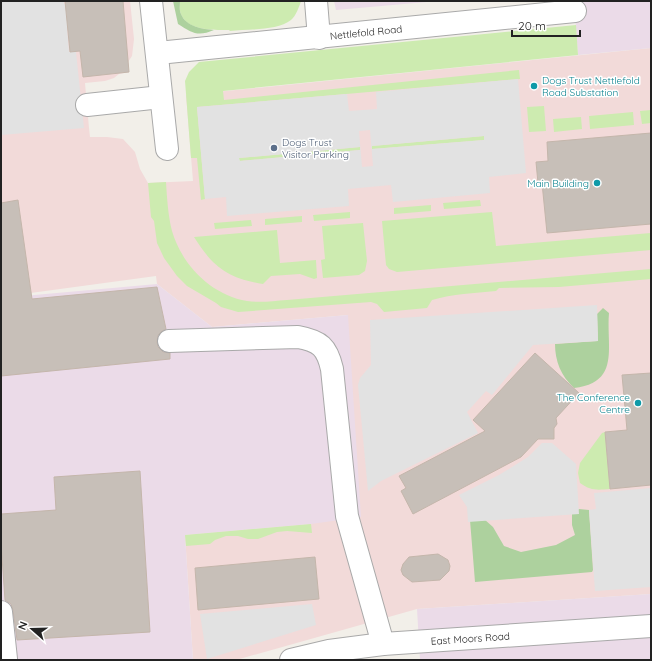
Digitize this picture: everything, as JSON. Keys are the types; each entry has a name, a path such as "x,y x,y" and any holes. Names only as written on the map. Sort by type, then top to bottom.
{"street":[{"path":"151,1 158,54 167,149"},
{"path":"316,1 319,38"},
{"name":"Nettlefold Road","path":"158,54 575,11"},
{"path":"87,104 161,97"},
{"path":"168,341 298,337 315,341 325,350 330,359 332,369 347,516 383,644"},
{"path":"1,612 6,659 1,660"},
{"name":"East Moors Road","path":"291,660 329,651 383,644 651,626"}],"shaded area":[{"path":"1,1 130,1 134,39 132,56 128,62 129,72 119,74 114,78 105,81 85,83 89,128 90,137 123,139 135,152 140,169 148,183 193,181 186,95 651,48 651,594 417,609 236,660 193,660 185,535 311,524 348,315 212,327 157,284 156,276 1,297"},
{"path":"1,1 64,1 64,4 75,4 77,25 67,27 69,52 76,52 84,128 1,135"},
{"path":"334,1 438,1 336,10"},
{"path":"574,1 651,1 651,48 578,55"},
{"name":"Dogs Trust Visitor Parking","path":"518,79 526,173 489,177 490,193 393,202 391,185 348,189 349,206 227,216 226,197 205,199 197,107 347,94 349,111 377,109 376,92","holes":["370,130 373,166 362,167 359,131","484,136 484,140 372,149 372,146","360,147 360,150 240,161 239,158"]},
{"path":"157,284 212,327 348,315 361,517 311,524 185,535 193,660 1,660 1,298"},
{"path":"597,305 598,341 533,345 492,395 486,391 467,412 478,433 381,481 368,491 358,385 360,378 371,365 370,320"},
{"path":"542,443 552,443 576,464 579,514 468,522 467,507 459,495 499,475 528,457"},
{"path":"651,488 651,587 595,591 589,510 596,509 594,493"},
{"path":"651,594 651,660 420,660 417,609"},
{"path":"312,604 316,625 207,659 200,614"}],"green space":[{"path":"173,1 180,1 180,12 183,18 191,25 214,30 199,34 187,30 178,24"},
{"path":"180,1 301,1 294,16 285,24 270,28 230,31 195,27 189,24 184,20 180,12"},
{"path":"576,25 578,55 223,91 224,100 519,70 520,79 197,107 205,199 201,200 197,158 191,158 185,81 189,72 199,62"},
{"path":"544,106 546,131 529,132 527,107"},
{"path":"651,110 651,123 642,124 640,111"},
{"path":"633,112 634,125 590,129 589,116"},
{"path":"581,117 582,129 554,132 553,119"},
{"path":"484,136 485,140 372,149 372,146"},
{"path":"360,147 360,150 239,161 239,158"},
{"path":"166,182 172,231 177,244 191,267 210,285 234,298 247,301 272,301 651,269 651,279 559,287 499,288 496,291 456,295 432,300 427,308 384,312 377,304 371,302 238,312 221,307 187,286 177,276 164,258 157,243 154,221 151,217 148,183"},
{"path":"480,200 481,206 444,209 443,203"},
{"path":"431,205 431,211 394,214 394,208"},
{"path":"350,212 350,218 314,221 313,215"},
{"path":"492,212 496,246 651,233 651,250 397,272 389,269 386,265 382,221"},
{"path":"302,216 302,222 265,225 265,219"},
{"path":"251,220 252,226 215,229 214,223"},
{"path":"363,223 367,261 365,271 359,275 323,278 321,260 325,259 322,226"},
{"path":"277,230 280,263 316,260 317,278 314,279 300,274 271,276 263,284 240,278 222,270 208,256 194,237"},
{"path":"603,308 609,313 609,350 605,371 599,379 589,385 574,388 562,373 556,356 555,344 598,341 597,314"},
{"path":"605,432 610,489 591,489 580,483 578,473 580,463 602,433"},
{"path":"579,509 589,510 592,572 475,582 470,520 484,519 493,527 504,546 521,552 556,545 575,535 572,525 572,514"},
{"path":"311,524 312,533 287,531 277,532 258,539 226,536 215,540 210,544 186,546 185,535"}],"building":[{"path":"65,1 123,1 129,72 83,77 80,51 70,52"},
{"name":"Main Building","path":"651,133 651,224 547,233 542,183 538,183 536,162 548,161 547,142"},
{"path":"18,200 32,299 157,287 166,329 158,335 157,342 158,347 163,352 170,353 170,359 1,376 1,203"},
{"path":"535,353 579,393 556,418 557,424 554,428 554,439 538,439 521,457 413,514 401,491 406,488 399,476 485,431 473,420"},
{"name":"The Conference Centre","path":"651,373 651,485 610,489 605,432 627,430 622,375"},
{"path":"140,471 150,632 17,640 13,610 11,604 5,600 1,543 1,514 56,510 54,477"},
{"path":"438,554 448,560 450,566 449,571 440,580 412,582 403,575 401,570 403,564 409,557"},
{"path":"315,557 319,599 198,610 195,568"}],"place":[{"name":"Dogs Trust Nettlefold Road Substation","path":"534,86"},
{"name":"Dogs Trust Visitor Parking","path":"274,148"},
{"name":"Main Building","path":"597,183"},
{"name":"The Conference Centre","path":"638,403"}]}
